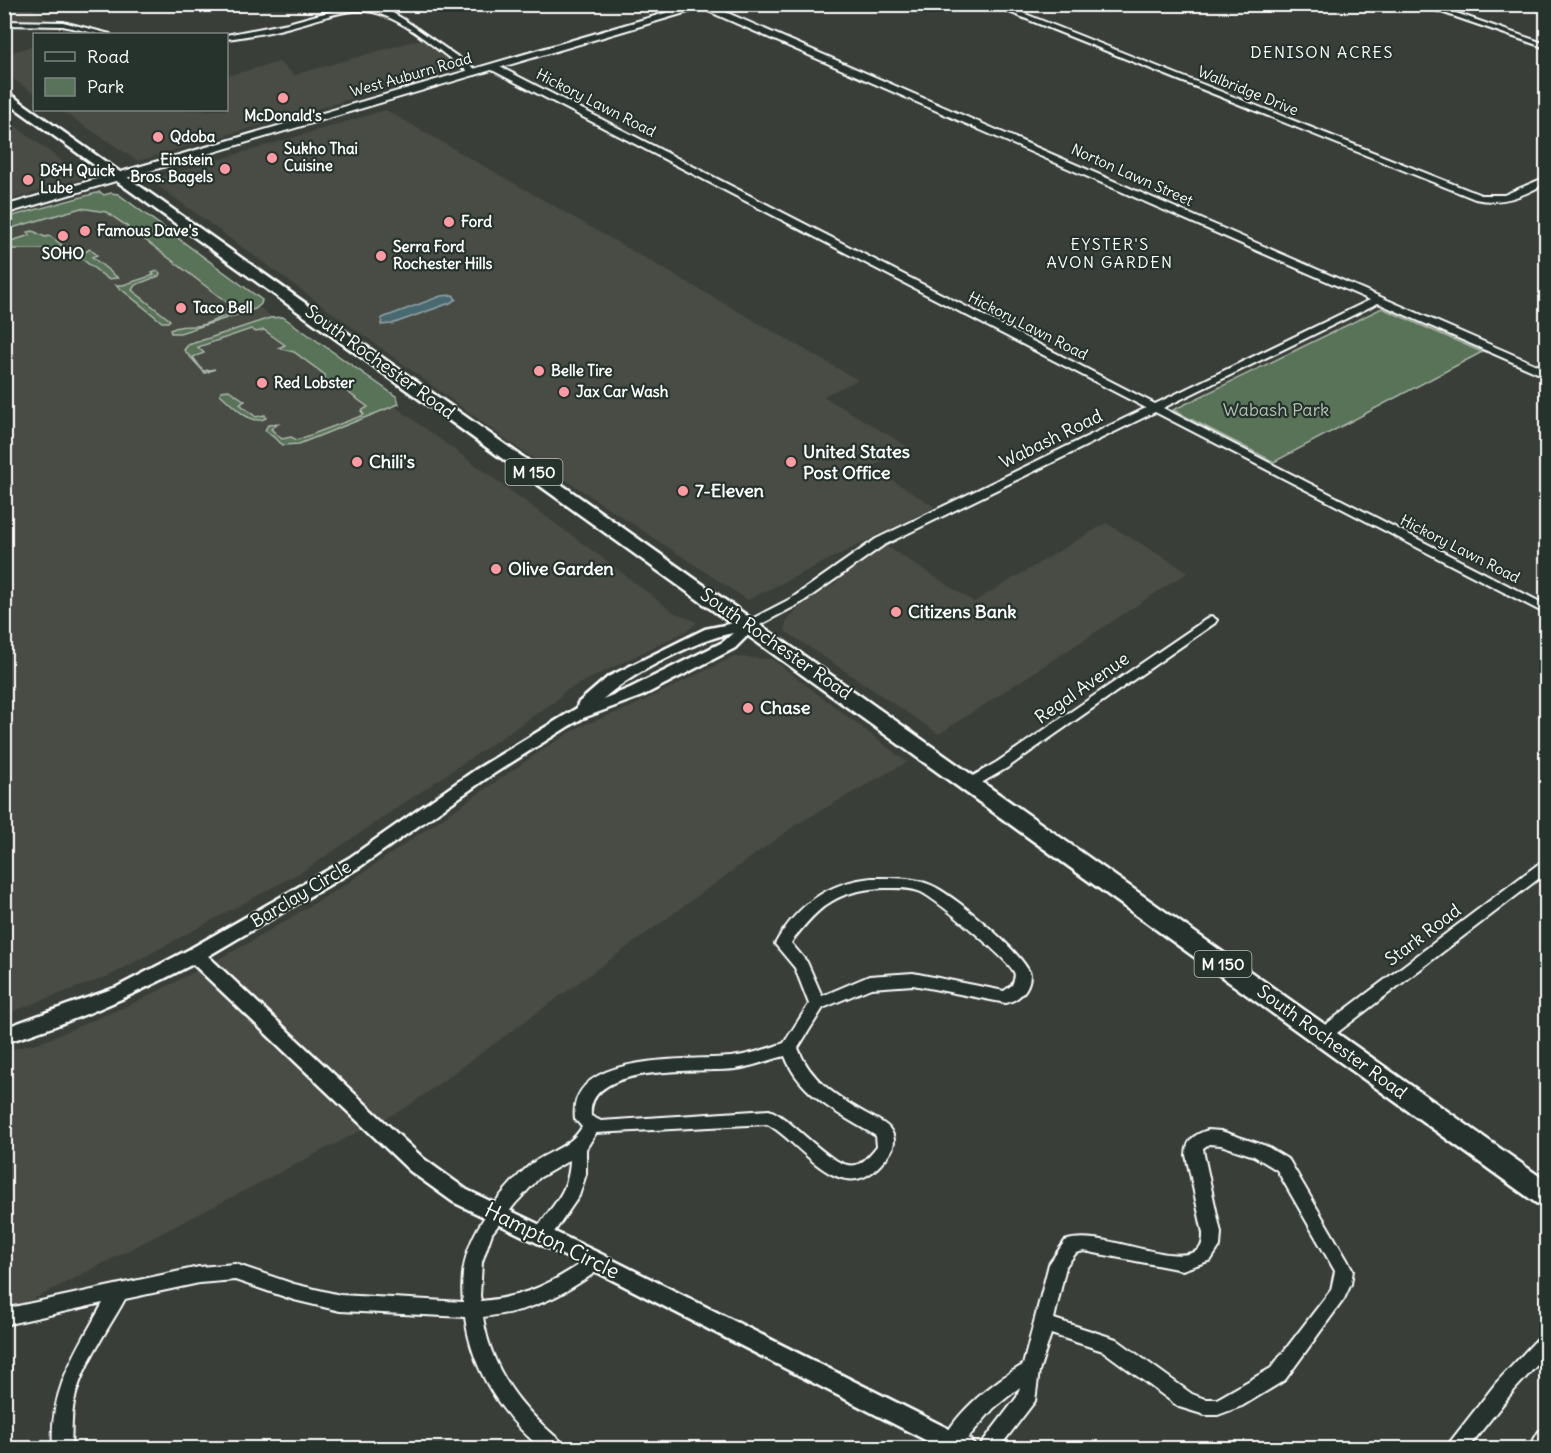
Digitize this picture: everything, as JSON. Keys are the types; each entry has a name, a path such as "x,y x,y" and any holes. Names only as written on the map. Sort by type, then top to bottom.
{"main road":[{"name":"West Auburn Road","path":"4,210 707,5"},
{"name":"South Rochester Road","path":"4,94 1546,1195"}],"street":[{"name":"Walbridge Drive","path":"992,4 1473,195 1495,201 1508,198 1546,180"},
{"path":"1421,4 1546,46"},
{"name":"Norton Lawn Street","path":"707,5 1546,373"},
{"path":"228,37 290,25 342,8 366,8 386,13 407,24 477,73"},
{"path":"4,23 63,24 102,33"},
{"name":"Hickory Lawn Road","path":"495,68 1546,610"},
{"name":"Wabash Road","path":"750,625 781,610 873,546 1377,300"},
{"name":"Regal Avenue","path":"971,783 1002,765 1211,620"},
{"name":"Barclay Circle","path":"4,1036 83,1009 124,992 195,955 355,862 481,774 577,714 636,692 729,645 750,625"},
{"name":"Stark Road","path":"1323,1035 1546,866"},
{"path":"790,1048 793,1060 821,1094 882,1131 886,1137 887,1144 882,1152 867,1167 858,1172 839,1171 777,1120 769,1118 601,1128 592,1126 583,1119 582,1105 586,1095 595,1086 617,1074 733,1063 790,1048 817,1004 869,982 898,979 931,982 1006,997 1018,989 1023,972 1020,965 925,887 898,884 856,885 842,888 826,897 792,930 783,944 802,966 817,1004"},
{"name":"Hampton Circle","path":"195,955 417,1165 460,1196 597,1262 958,1445"},
{"path":"555,1449 515,1413 489,1374 481,1353 473,1310 471,1289 474,1252 497,1214 535,1171 577,1147 592,1126"},
{"path":"988,1449 1025,1401 1030,1371 1036,1357 1043,1323 1058,1264 1071,1246 1093,1245 1182,1263 1204,1255 1211,1246 1212,1233 1195,1155 1195,1146 1200,1140 1208,1137 1221,1138 1260,1151 1283,1165 1344,1270 1338,1294 1278,1374 1235,1400 1218,1407 1205,1407 1186,1401 1109,1345 1043,1323"},
{"path":"542,1236 571,1196 578,1182 580,1166 577,1147"},
{"path":"4,1317 198,1275 235,1272 294,1292 340,1303 473,1310 531,1300 562,1286 597,1262"},
{"path":"62,1449 60,1427 69,1382 119,1292"},
{"path":"1457,1449 1503,1389 1546,1343"},
{"path":"958,1445 970,1418 997,1391 1030,1371"},
{"path":"1538,1449 1546,1437"}],"shaded area":[{"path":"4,5 27,5 47,19 5,20"},
{"path":"421,39 460,67 138,161 62,111 228,111 228,76 279,62 294,75"},
{"path":"33,46 33,92 4,73 5,54"},
{"path":"386,110 858,380 823,396 910,448 871,467 935,507 748,600 525,453 150,180"},
{"path":"5,118 84,178 5,201"},
{"path":"105,195 604,559 673,612 697,622 690,629 565,691 554,702 308,868 111,975 5,1014 4,225"},
{"path":"1106,523 1188,572 939,734 785,631 786,622 801,605 835,584 855,562 886,546 974,602"},
{"path":"733,657 772,659 907,762 797,824 407,1107 22,1305 5,1308 5,1051 44,1041 143,999 245,945 348,883 545,748 581,726 629,708"}],"green space":[{"path":"100,192 104,195 118,194 262,300 261,304 255,309 180,333 171,333 170,330 176,328 197,326 227,315 224,311 233,307 140,236 128,238 128,227 106,212 81,208 5,230 5,218"},
{"path":"33,231 45,237 50,236 62,245 57,249 5,249 5,243 30,235 28,232"},
{"path":"90,249 97,255 92,257 118,278 108,279 82,259 85,252"},
{"path":"157,271 160,273 159,276 135,285 132,290 170,320 168,322 162,322 116,285 154,275 152,273"},
{"name":"Wabash Park","path":"1382,308 1482,352 1274,462 1173,410"},
{"path":"283,317 397,397 399,404 299,444 283,445 265,430 268,425 278,424 271,429 282,439 291,437 297,440 364,415 361,411 368,407 335,383 326,385 325,375 294,352 278,348 285,345 264,330 256,332 251,329 198,347 204,353 193,357 202,370 184,350 188,345 270,318"},
{"path":"229,390 245,401 240,404 256,417 265,415 266,418 254,419 242,413 220,394 221,391"}],"water":[{"path":"453,295 456,299 450,303 392,324 381,325 382,318 441,296"}],"place":[{"name":"McDonald's","path":"283,98"},
{"name":"Qdoba","path":"158,137"},
{"name":"Sukho Thai Cuisine","path":"272,158"},
{"name":"Einstein Bros. Bagels","path":"225,169"},
{"name":"D&H Quick Lube","path":"28,180"},
{"name":"Ford","path":"449,222"},
{"name":"Famous Dave's","path":"85,231"},
{"name":"SOHO","path":"63,236"},
{"name":"Serra Ford Rochester Hills","path":"381,256"},
{"name":"Taco Bell","path":"181,308"},
{"name":"Belle Tire","path":"539,371"},
{"name":"Red Lobster","path":"262,383"},
{"name":"Jax Car Wash","path":"564,392"},
{"name":"Chili's","path":"357,462"},
{"name":"United States Post Office","path":"791,462"},
{"name":"7-Eleven","path":"683,491"},
{"name":"Olive Garden","path":"496,569"},
{"name":"Citizens Bank","path":"896,612"},
{"name":"Chase","path":"748,708"}],"district":[{"name":"DENISON ACRES","path":"1322,52"},
{"name":"EYSTER'S AVON GARDEN","path":"1110,253"}]}
